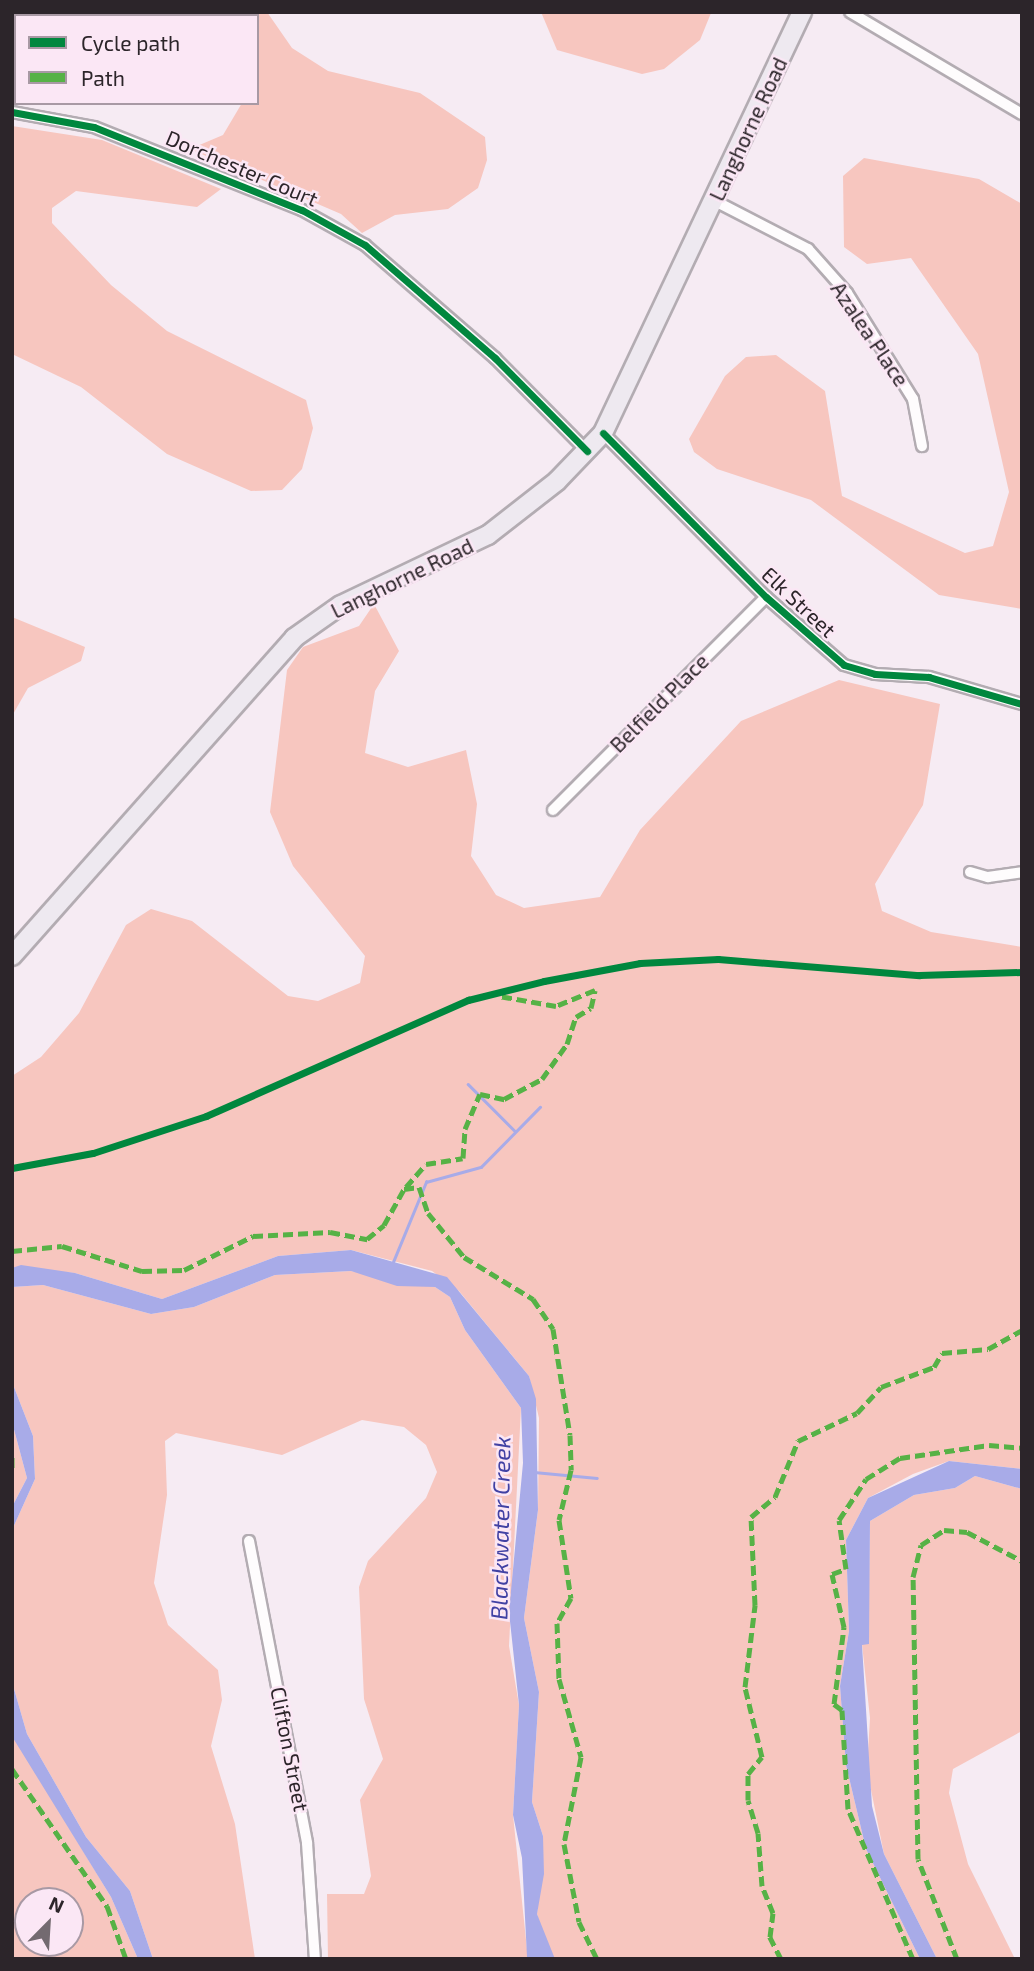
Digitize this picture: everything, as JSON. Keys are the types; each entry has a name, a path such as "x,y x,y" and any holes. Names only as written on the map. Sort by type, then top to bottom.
{"main road":[{"name":"Langhorne Road","path":"12,956 294,638 341,605 488,535 587,451 603,433 715,201 802,12"}],"street":[{"path":"850,12 1022,114"},
{"name":"Dorchester Court","path":"12,112 94,127 302,210 365,245 495,358 587,451"},
{"name":"Azalea Place","path":"715,201 808,249 847,293 913,400 922,446"},
{"name":"Elk Street","path":"603,433 766,597 844,665 875,674 929,677 1022,704"},
{"name":"Belfield Place","path":"553,810 766,597"},
{"path":"970,872 988,877 1022,872"},
{"name":"Clifton Street","path":"249,1541 307,1843 315,1959"}],"shaded area":[{"path":"152,12 267,12 292,48 328,71 420,93 485,137 487,160 478,188 448,209 395,215 362,233 341,214 190,149 223,135 241,105 259,105 259,14"},
{"path":"541,12 711,13 700,40 664,69 642,74 557,50"},
{"path":"12,126 102,140 221,189 197,207 76,191 52,208 52,223 111,285 167,331 306,400 313,428 302,469 282,490 251,491 167,454 81,387 12,354"},
{"path":"864,158 979,179 1022,204 1022,609 939,595 811,500 717,469 694,452 689,439 725,376 746,357 776,355 825,391 842,496 965,553 993,546 1009,492 978,354 911,258 867,264 844,247 843,176"},
{"path":"374,604 399,651 375,691 365,753 408,767 466,750 477,804 471,856 496,895 524,908 600,897 640,830 741,721 839,680 940,704 923,805 875,884 882,911 931,932 1022,947 1022,1469 949,1461 913,1474 868,1498 846,1540 849,1631 840,1686 846,1765 866,1849 920,1959 555,1959 546,1947 537,1914 543,1836 532,1802 539,1692 524,1618 538,1510 539,1418 529,1376 459,1291 432,1271 351,1250 278,1256 162,1299 75,1273 12,1268 12,1076 41,1057 79,1013 126,925 151,909 192,921 288,996 318,1001 360,983 365,956 293,866 270,812 287,670 303,647 359,626"},
{"path":"12,617 85,647 81,661 28,688 12,716"},
{"path":"351,1271 435,1287 450,1297 465,1330 521,1408 509,1646 519,1705 513,1815 528,1959 328,1959 327,1894 364,1894 371,1876 360,1800 383,1759 364,1699 359,1587 368,1561 426,1498 437,1472 426,1445 404,1427 362,1420 282,1455 176,1433 165,1441 167,1495 154,1583 168,1625 218,1670 222,1700 211,1746 235,1824 255,1959 153,1959 130,1891 86,1837 27,1734 12,1682 12,1530 35,1479 33,1436 12,1382 12,1287 43,1285 151,1314 194,1307 275,1275"},
{"path":"12,1422 27,1478 12,1507"},
{"path":"975,1476 1022,1489 1022,1731 953,1769 949,1793 968,1864 1015,1959 937,1959 884,1854 867,1770 870,1718 862,1644 868,1644 870,1521 914,1495 955,1488"},
{"path":"12,1734 111,1897 138,1959 12,1959"}],"water":[{"path":"351,1250 447,1277 529,1376 536,1399 538,1510 524,1618 539,1692 532,1802 543,1836 544,1874 537,1914 555,1959 527,1957 522,1858 513,1815 519,1705 509,1612 523,1463 521,1408 465,1330 450,1297 435,1287 397,1286 351,1271 275,1275 194,1307 151,1314 43,1285 12,1287 12,1268 21,1265 75,1273 162,1299 278,1256"},
{"path":"12,1382 33,1436 35,1479 12,1530 12,1507 27,1478 12,1422"},
{"path":"949,1461 1022,1469 1022,1489 975,1476 955,1488 914,1495 870,1521 869,1644 862,1645 872,1806 884,1854 937,1959 920,1959 866,1849 846,1765 840,1686 849,1631 846,1540 868,1498"},
{"path":"12,1682 27,1734 86,1837 130,1891 153,1959 138,1959 111,1897 13,1738"}],"waterway":[{"path":"468,1084 515,1131"},
{"path":"393,1262 426,1182 481,1167 540,1107"},
{"path":"534,1472 597,1478"}],"marked path":[{"path":"406,1187 426,1164 463,1158 465,1129 480,1094 504,1099 542,1079 567,1044 576,1017 591,1008 595,990 556,1006 499,996"},
{"path":"12,1251 62,1246 142,1271 184,1270 253,1236 330,1232 367,1239 384,1225 404,1189 419,1187 428,1213 464,1257 533,1299 553,1329 570,1435 571,1470 559,1520 571,1598 557,1623 559,1679 581,1757 564,1844 579,1922 597,1959"},
{"path":"781,1959 770,1937 773,1913 762,1886 758,1833 748,1800 748,1774 762,1757 745,1687 755,1605 751,1517 775,1497 798,1441 857,1413 881,1387 934,1367 942,1353 988,1349 1022,1330"},
{"path":"913,1959 848,1809 842,1710 834,1704 844,1627 832,1574 846,1569 839,1520 866,1479 900,1458 989,1445 1022,1448"},
{"path":"12,1457 12,1469"},
{"path":"957,1959 918,1859 913,1577 921,1545 944,1530 967,1532 1022,1561"},
{"path":"12,1769 107,1906 126,1959"}],"cycle path":[{"path":"12,112 94,127 302,210 365,245 495,358 587,451"},
{"path":"603,433 766,597 844,665 875,674 929,677 1022,704"},
{"path":"12,1168 93,1153 206,1116 468,1000 544,981 640,963 718,959 919,975 1022,972"}],"water label":[{"name":"Blackwater Creek","path":"500,1528"}]}
